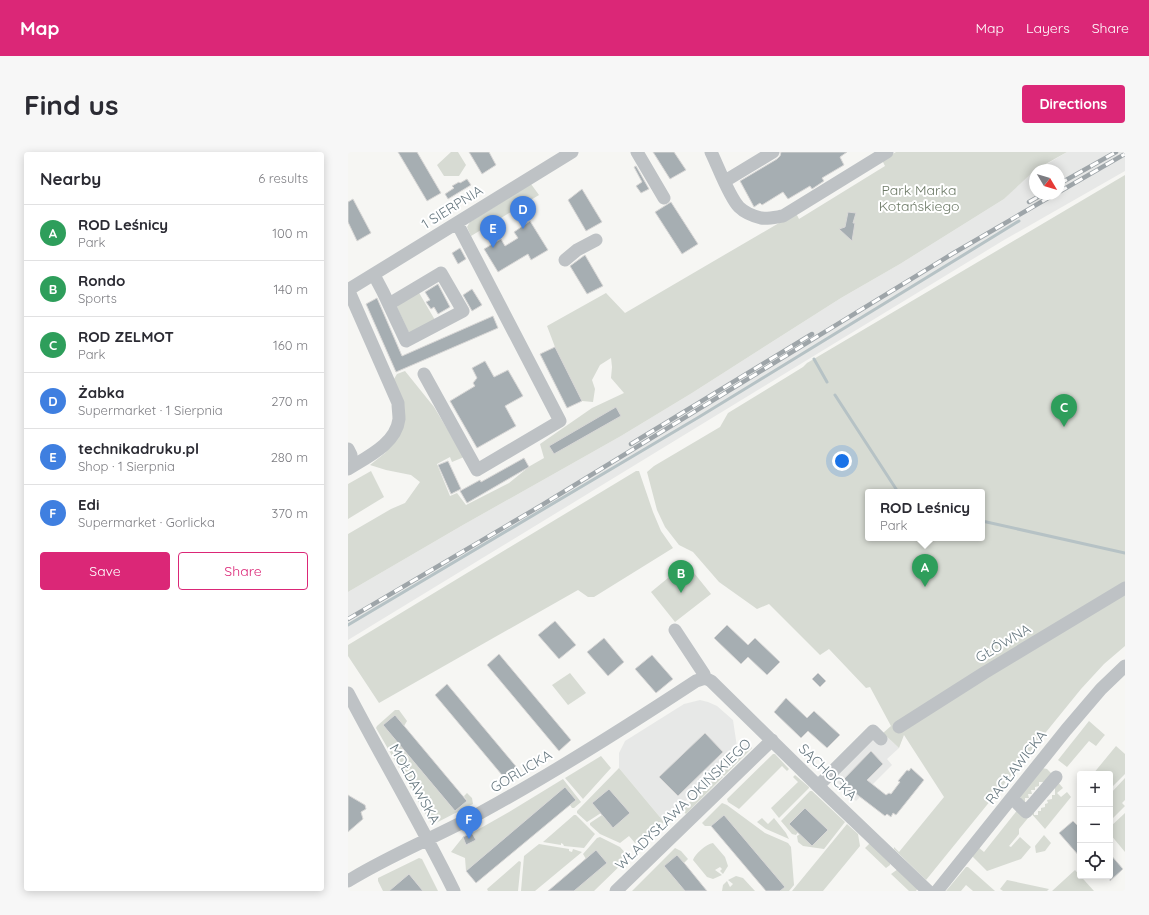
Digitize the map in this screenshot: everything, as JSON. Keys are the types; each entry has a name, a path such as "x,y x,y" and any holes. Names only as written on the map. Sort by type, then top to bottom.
{"street":[{"name":"1 SIERPNIA","path":"348,290 572,152"},
{"path":"637,152 664,198"},
{"path":"712,152 739,207 745,212 762,218 783,216 882,153"},
{"path":"725,181 773,152"},
{"path":"424,374 477,470 560,422 457,223"},
{"path":"565,260 578,250 596,240"},
{"path":"374,275 406,341 463,311 441,273 389,304"},
{"path":"348,290 398,403 399,420 393,435 380,449 348,469"},
{"name":"GŁÓWNA","path":"898,727 1125,588"},
{"path":"675,630 704,674 705,678"},
{"name":"RACŁAWICKA","path":"937,891 1066,730 1101,689 1125,666"},
{"name":"SĄCHOCKA","path":"705,678 711,681 928,891"},
{"name":"GORLICKA","path":"348,881 380,862 467,820 528,786 696,680 705,678"},
{"name":"MOŁDAWSKA","path":"348,694 454,891"},
{"path":"818,786 873,731 881,739"},
{"name":"WŁADYSŁAWA OKIŃSKIEGO","path":"616,891 772,740"},
{"path":"1012,798 1026,812 1056,777"}],"shaded area":[{"path":"1067,152 1125,152 1125,171 1004,240 348,640 348,592 621,436 692,393 841,298 900,264 1004,199 1029,175 1029,200 1065,200 1065,164 1047,164"},
{"path":"700,700 717,706 733,720 737,747 734,753 664,822 619,768 619,753 625,741 684,704"},
{"path":"876,732 883,733 899,748 887,759 892,765 856,801 831,776"}],"green space":[{"path":"451,152 458,152 466,165 459,176 444,176 437,165"},
{"name":"Park Marka Kotańskiego","path":"896,152 1067,152 1046,164 1029,164 1029,176 1004,199 900,264 841,298 692,393 621,436 348,592 348,534 391,509 405,503 420,482 411,475 370,465 385,453 400,432 394,379 397,374 405,371 434,407 464,457 452,462 450,457 437,464 450,496 457,493 466,505 509,483 530,466 544,458 540,444 592,408 624,393 611,378 611,358 600,365 592,380 595,389 593,402 582,401 555,347 547,326 606,293 625,313 796,213 799,219 885,166 882,160"},
{"path":"1125,175 1125,646 1104,664 1081,689 926,880 894,849 894,847 899,852 944,797 904,735 899,748 883,733 891,726 870,687 866,688 829,649 820,655 769,604 757,609 719,582 693,552 679,545 665,527 657,510 647,472 654,466 720,427 728,413 803,367 807,363"},
{"path":"531,184 539,195 471,236 467,227 470,222"},
{"path":"418,291 435,320 410,335 397,307"},
{"path":"371,471 384,497 348,519 348,484"},
{"path":"636,471 639,471 661,531 673,548 594,597 588,597 578,590 379,703 348,656 348,645"},
{"path":"686,563 711,594 675,622 651,592"},
{"path":"570,673 586,693 568,705 552,685"},
{"path":"395,710 399,710 407,721 404,726 395,715 383,725 455,811 467,801 464,796 467,793 472,798 473,804 432,825 376,728"},
{"path":"1089,721 1105,735 1096,746 1089,741 1067,767 1058,760"},
{"path":"748,744 752,748 724,776 720,772"},
{"path":"1116,746 1125,754 1125,774 1113,786 1113,771 1095,771"},
{"path":"773,754 775,754 789,769 787,771 782,766 739,809 728,802 727,799"},
{"path":"601,756 611,768 583,799 565,778"},
{"path":"619,768 664,822 646,839 635,843 629,836 620,843 600,834 590,825 590,823 602,815 613,828 630,813 609,789 592,803 601,813 587,822 577,813 577,811"},
{"path":"1042,768 1047,769 1052,774 1049,782 1039,782 1039,786 1035,787 1035,790 1031,790 1032,794 1028,794 1029,798 1025,798 1025,802 1033,801 1028,805 1018,798"},
{"path":"718,773 723,777 686,814 682,810"},
{"path":"795,775 809,788 779,818 771,808 798,782 793,777"},
{"path":"1125,778 1125,800 1122,803 1125,806 1113,818 1113,807 1113,791"},
{"path":"563,779 581,802 574,808 570,805 576,800 565,787 466,871 465,858 451,852 463,837 466,845 475,840 472,833"},
{"path":"1057,781 1063,788 1057,793 1061,797 1067,792 1071,797 1045,829 1030,812 1034,808 1034,815 1038,815 1038,811 1041,811 1041,808 1045,807 1045,804 1048,803 1047,800 1052,799 1052,795 1055,795"},
{"path":"810,791 812,791 845,822 824,849 803,846 798,842 797,836 800,834 812,846 828,830 805,808 790,824 798,832 796,835 792,834 781,821"},
{"path":"722,803 727,805 765,833 788,843 791,847 794,885 789,891 780,891 784,887 724,816 711,826 705,826 702,823"},
{"path":"1019,808 1028,818 1019,829 1019,834 1009,846 1011,847 1020,837 1031,847 1021,859 987,871 972,856 978,847 984,852"},
{"path":"1125,813 1125,852 1113,838 1113,824"},
{"path":"574,815 576,815 595,834 584,848 564,846 561,843 561,845 543,842"},
{"path":"762,818 768,824 774,818 789,839 766,829 757,822"},
{"path":"847,824 858,834 860,846 823,891 792,891"},
{"path":"1044,835 1051,843 1045,851 1036,853 1035,846"},
{"path":"600,837 620,847 629,857 594,891 574,891 586,859 583,854 597,838"},
{"path":"713,843 725,857 728,866 723,874 720,871 722,869 720,867 715,870 722,875 713,879 707,877 693,860 701,850 707,845"},
{"path":"870,843 890,861 890,865 886,868 865,848"},
{"path":"539,844 569,849 569,851 572,852 573,849 582,852 535,891 521,891 524,856"},
{"path":"675,848 681,851 688,859 684,863 685,891 632,891"},
{"path":"419,858 422,859 438,891 423,891 409,874 391,891 383,891 378,878"},
{"path":"519,861 521,862 518,891 488,891 487,889"},
{"path":"966,867 968,867 995,891 973,891 966,885 961,891 946,891"},
{"path":"898,869 918,888 916,891 909,891 891,874"},
{"path":"1075,870 1077,872 1077,879 1083,879 1094,891 1052,891"},
{"path":"736,876 743,878 755,891 722,891 723,885 727,881 730,887 733,884 728,880"},
{"path":"1007,880 1049,889 1047,891 1003,891 1000,889"}],"building":[{"path":"398,152 417,152 441,193 427,201"},
{"path":"469,152 489,152 496,165 482,174"},
{"path":"653,152 674,152 686,170 670,179"},
{"path":"781,152 847,152 840,157 844,165 822,178 824,181 812,189 810,186 788,199 783,192 762,205 760,203 754,207 740,181 777,159"},
{"path":"636,166 649,189 641,193 636,186 642,182 634,167"},
{"path":"467,179 471,185 448,199 445,194 454,188 452,186"},
{"path":"582,189 602,222 586,231 568,200"},
{"path":"353,199 371,233 357,241 348,222 348,202"},
{"path":"671,202 698,244 682,254 655,212"},
{"path":"848,212 856,213 853,223 855,223 852,241 839,229 845,227"},
{"path":"530,221 548,250 531,260 528,254 498,272 484,249 501,239 505,246 518,238 514,232"},
{"path":"460,248 466,259 458,264 452,253"},
{"path":"585,255 603,286 587,294 570,266"},
{"path":"438,284 450,307 438,314 434,307 431,309 426,302 430,300 425,292"},
{"path":"472,289 482,305 472,311 463,295"},
{"path":"377,298 402,356 493,316 498,328 396,372 366,304"},
{"path":"555,347 582,401 567,408 540,354"},
{"path":"485,361 494,377 508,370 523,396 505,406 516,426 477,448 450,401 475,386 473,383 477,378 472,368"},
{"path":"616,407 621,416 554,454 549,446"},
{"path":"524,458 529,467 467,503 460,491 480,480 481,482"},
{"path":"448,461 461,489 451,494 438,465"},
{"path":"555,621 576,645 559,659 538,635"},
{"path":"727,625 748,645 755,638 780,662 767,675 748,657 741,664 714,638"},
{"path":"604,638 624,662 608,676 587,652"},
{"path":"499,654 571,740 559,751 487,665"},
{"path":"652,655 673,679 656,693 635,669"},
{"path":"818,673 826,681 820,687 812,679"},
{"path":"447,684 519,770 507,781 435,695"},
{"path":"786,698 807,718 814,711 840,735 827,748 808,731 801,738 774,712"},
{"path":"395,715 467,801 455,811 383,725"},
{"path":"705,733 723,752 678,796 659,777"},
{"path":"871,751 883,764 867,780 886,795 889,793 891,794 900,782 898,781 907,770 909,771 911,768 924,780 896,815 893,813 891,817 887,814 885,816 855,793 853,795 840,783"},
{"path":"565,787 576,800 476,883 466,871"},
{"path":"609,789 630,813 613,828 592,803"},
{"path":"348,795 365,805 366,809 361,812 363,819 348,832"},
{"path":"805,808 828,830 812,846 789,824"},
{"path":"724,815 785,887 780,891 766,891 711,826"},
{"path":"1073,821 1077,825 1077,854 1059,833"},
{"path":"472,833 476,840 466,845 463,837"},
{"path":"596,850 607,863 574,891 548,891"},
{"path":"677,855 707,891 685,891 664,866"},
{"path":"1113,857 1123,869 1113,878"},
{"path":"409,874 423,891 389,891"}],"waterway":[{"path":"348,625 699,417 1019,221"},
{"path":"814,359 827,382"},
{"path":"835,395 896,489"},
{"path":"985,522 1125,553"}],"railway":[{"path":"1065,181 1116,152"},
{"path":"1065,189 1125,154"},
{"path":"1029,202 1032,200"},
{"path":"348,619 542,505 952,254 1045,200"},
{"path":"631,444 812,334"}],"place":[{"name":"Żabka","path":"523,229"},
{"name":"technikadruku.pl","path":"493,248"},
{"name":"ROD ZELMOT","path":"1064,427"},
{"name":"ROD Leśnicy","path":"925,587"},
{"name":"Rondo","path":"681,593"},
{"name":"Edi","path":"469,839"}]}
